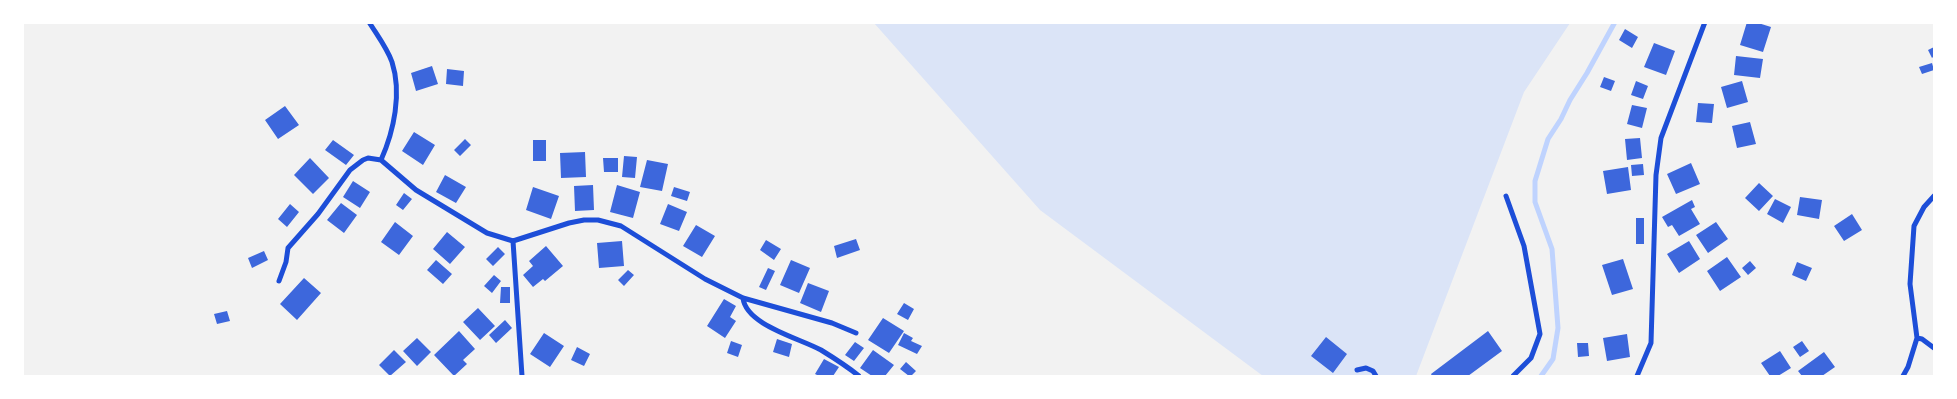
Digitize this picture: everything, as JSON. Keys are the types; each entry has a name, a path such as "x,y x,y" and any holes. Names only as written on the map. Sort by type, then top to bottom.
{"street":[{"path":"369,22 392,62 397,88 396,108 386,149 381,160"},
{"path":"1637,376 1651,343 1656,175 1661,138 1705,22"},
{"path":"279,281 286,262 288,248 318,214 350,170 368,158 381,160 416,190 487,234 513,241 584,220 598,220 621,226 705,279 743,298 832,323 856,333"},
{"path":"1506,196 1524,246 1540,334 1531,358 1513,376"},
{"path":"1903,376 1908,367 1917,338 1910,284 1914,226 1924,207 1934,196"},
{"path":"513,241 522,376"},
{"path":"743,298 747,310 760,321 821,350 859,376"},
{"path":"1917,338 1922,339 1934,348"},
{"path":"1357,370 1366,368 1373,371 1376,376"}],"shaded area":[{"path":"874,23 1570,23 1524,92 1416,376 1263,376 1040,210"}],"building":[{"path":"1747,22 1755,22 1771,27 1763,52 1740,45"},
{"path":"1625,29 1638,37 1632,48 1619,40"},
{"path":"1654,43 1675,51 1666,75 1644,67"},
{"path":"1934,47 1934,56 1932,58 1928,50"},
{"path":"1736,56 1763,59 1760,78 1734,75"},
{"path":"1932,63 1934,70 1922,74 1919,67"},
{"path":"432,66 438,84 416,91 411,73"},
{"path":"447,69 464,71 463,86 446,84"},
{"path":"1604,77 1615,81 1611,91 1600,87"},
{"path":"1636,81 1648,86 1643,99 1631,95"},
{"path":"1742,81 1748,102 1727,108 1721,87"},
{"path":"1698,103 1714,104 1712,123 1696,122"},
{"path":"1632,105 1647,108 1642,128 1627,124"},
{"path":"285,106 299,125 278,139 265,120"},
{"path":"1750,122 1756,144 1737,148 1732,126"},
{"path":"414,132 435,145 423,165 402,151"},
{"path":"1640,138 1642,158 1627,160 1625,139"},
{"path":"465,139 471,145 460,156 454,150"},
{"path":"333,140 354,155 346,165 325,150"},
{"path":"533,140 546,140 546,161 533,161"},
{"path":"585,152 586,177 561,178 560,153"},
{"path":"624,156 637,157 635,178 622,177"},
{"path":"310,158 329,178 313,194 294,175"},
{"path":"603,158 618,158 618,172 604,172"},
{"path":"647,160 668,164 662,191 640,187"},
{"path":"1691,163 1700,184 1676,194 1667,174"},
{"path":"1643,164 1644,175 1632,176 1631,165"},
{"path":"1628,167 1631,190 1607,194 1603,171"},
{"path":"445,175 466,187 456,203 436,192"},
{"path":"353,181 370,192 360,208 343,197"},
{"path":"1759,183 1773,196 1759,211 1745,198"},
{"path":"593,185 594,210 575,211 574,186"},
{"path":"617,185 640,192 633,218 610,212"},
{"path":"533,187 559,196 551,219 526,210"},
{"path":"674,187 690,192 687,201 671,196"},
{"path":"404,193 412,199 403,210 396,205"},
{"path":"1800,197 1822,200 1819,219 1797,215"},
{"path":"1775,199 1791,207 1783,223 1767,214"},
{"path":"1692,200 1695,207 1691,209 1700,224 1679,236 1672,225 1668,227 1662,217"},
{"path":"341,203 357,215 344,233 327,220"},
{"path":"290,204 299,212 287,227 278,219"},
{"path":"668,204 687,212 679,231 660,224"},
{"path":"1852,214 1862,230 1844,241 1834,226"},
{"path":"1636,218 1644,218 1644,244 1636,244"},
{"path":"395,222 413,236 399,255 381,242"},
{"path":"1716,222 1728,239 1708,253 1696,235"},
{"path":"696,225 715,236 702,257 683,246"},
{"path":"447,232 465,247 450,264 433,249"},
{"path":"856,239 860,250 837,258 834,246"},
{"path":"766,240 781,249 774,260 760,250"},
{"path":"622,241 624,266 599,268 597,243"},
{"path":"1689,241 1700,259 1679,273 1667,254"},
{"path":"546,246 563,266 545,281 543,279 533,287 523,275 533,266 529,261"},
{"path":"498,247 505,254 493,266 486,259"},
{"path":"264,251 268,260 252,268 248,258"},
{"path":"1727,257 1741,277 1720,291 1707,271"},
{"path":"1623,259 1633,289 1612,295 1602,265"},
{"path":"436,260 452,274 443,284 427,270"},
{"path":"791,260 810,268 799,293 780,285"},
{"path":"1750,261 1756,268 1748,275 1742,268"},
{"path":"1797,262 1812,268 1806,281 1792,275"},
{"path":"768,268 775,271 766,290 759,287"},
{"path":"628,270 634,275 624,286 618,280"},
{"path":"494,275 501,281 492,293 484,286"},
{"path":"304,278 321,293 297,320 280,304"},
{"path":"808,283 829,291 821,312 800,303"},
{"path":"501,287 510,287 510,303 500,303"},
{"path":"724,299 736,306 730,317 736,321 725,338 707,326"},
{"path":"904,303 914,309 908,320 897,314"},
{"path":"478,308 495,326 480,340 463,322"},
{"path":"227,311 230,321 217,324 214,314"},
{"path":"883,318 904,331 889,353 868,340"},
{"path":"505,320 512,328 496,343 489,335"},
{"path":"459,331 475,349 463,360 467,364 454,376 434,355"},
{"path":"1488,331 1502,351 1468,376 1432,376 1431,374"},
{"path":"544,333 564,346 550,367 530,354"},
{"path":"904,333 913,338 911,341 922,346 917,354 898,345"},
{"path":"1627,334 1630,357 1607,361 1603,338"},
{"path":"1326,337 1347,354 1333,373 1311,356"},
{"path":"417,338 431,352 417,366 403,351"},
{"path":"777,339 792,344 789,357 773,352"},
{"path":"731,341 742,345 738,357 727,353"},
{"path":"1802,341 1809,351 1800,357 1793,347"},
{"path":"855,342 864,348 854,361 845,355"},
{"path":"1577,343 1588,343 1589,356 1578,357"},
{"path":"577,347 590,354 584,366 571,360"},
{"path":"394,350 406,362 390,376 379,365"},
{"path":"873,350 894,365 885,376 872,376 860,368"},
{"path":"1780,351 1791,368 1778,376 1770,376 1761,363"},
{"path":"1824,352 1835,367 1822,376 1802,376 1798,371"},
{"path":"824,359 839,367 833,376 819,376 815,374"},
{"path":"906,362 916,371 911,376 900,369"}],"waterway":[{"path":"1541,376 1553,359 1558,328 1552,249 1535,202 1535,181 1548,139 1615,22"}]}
